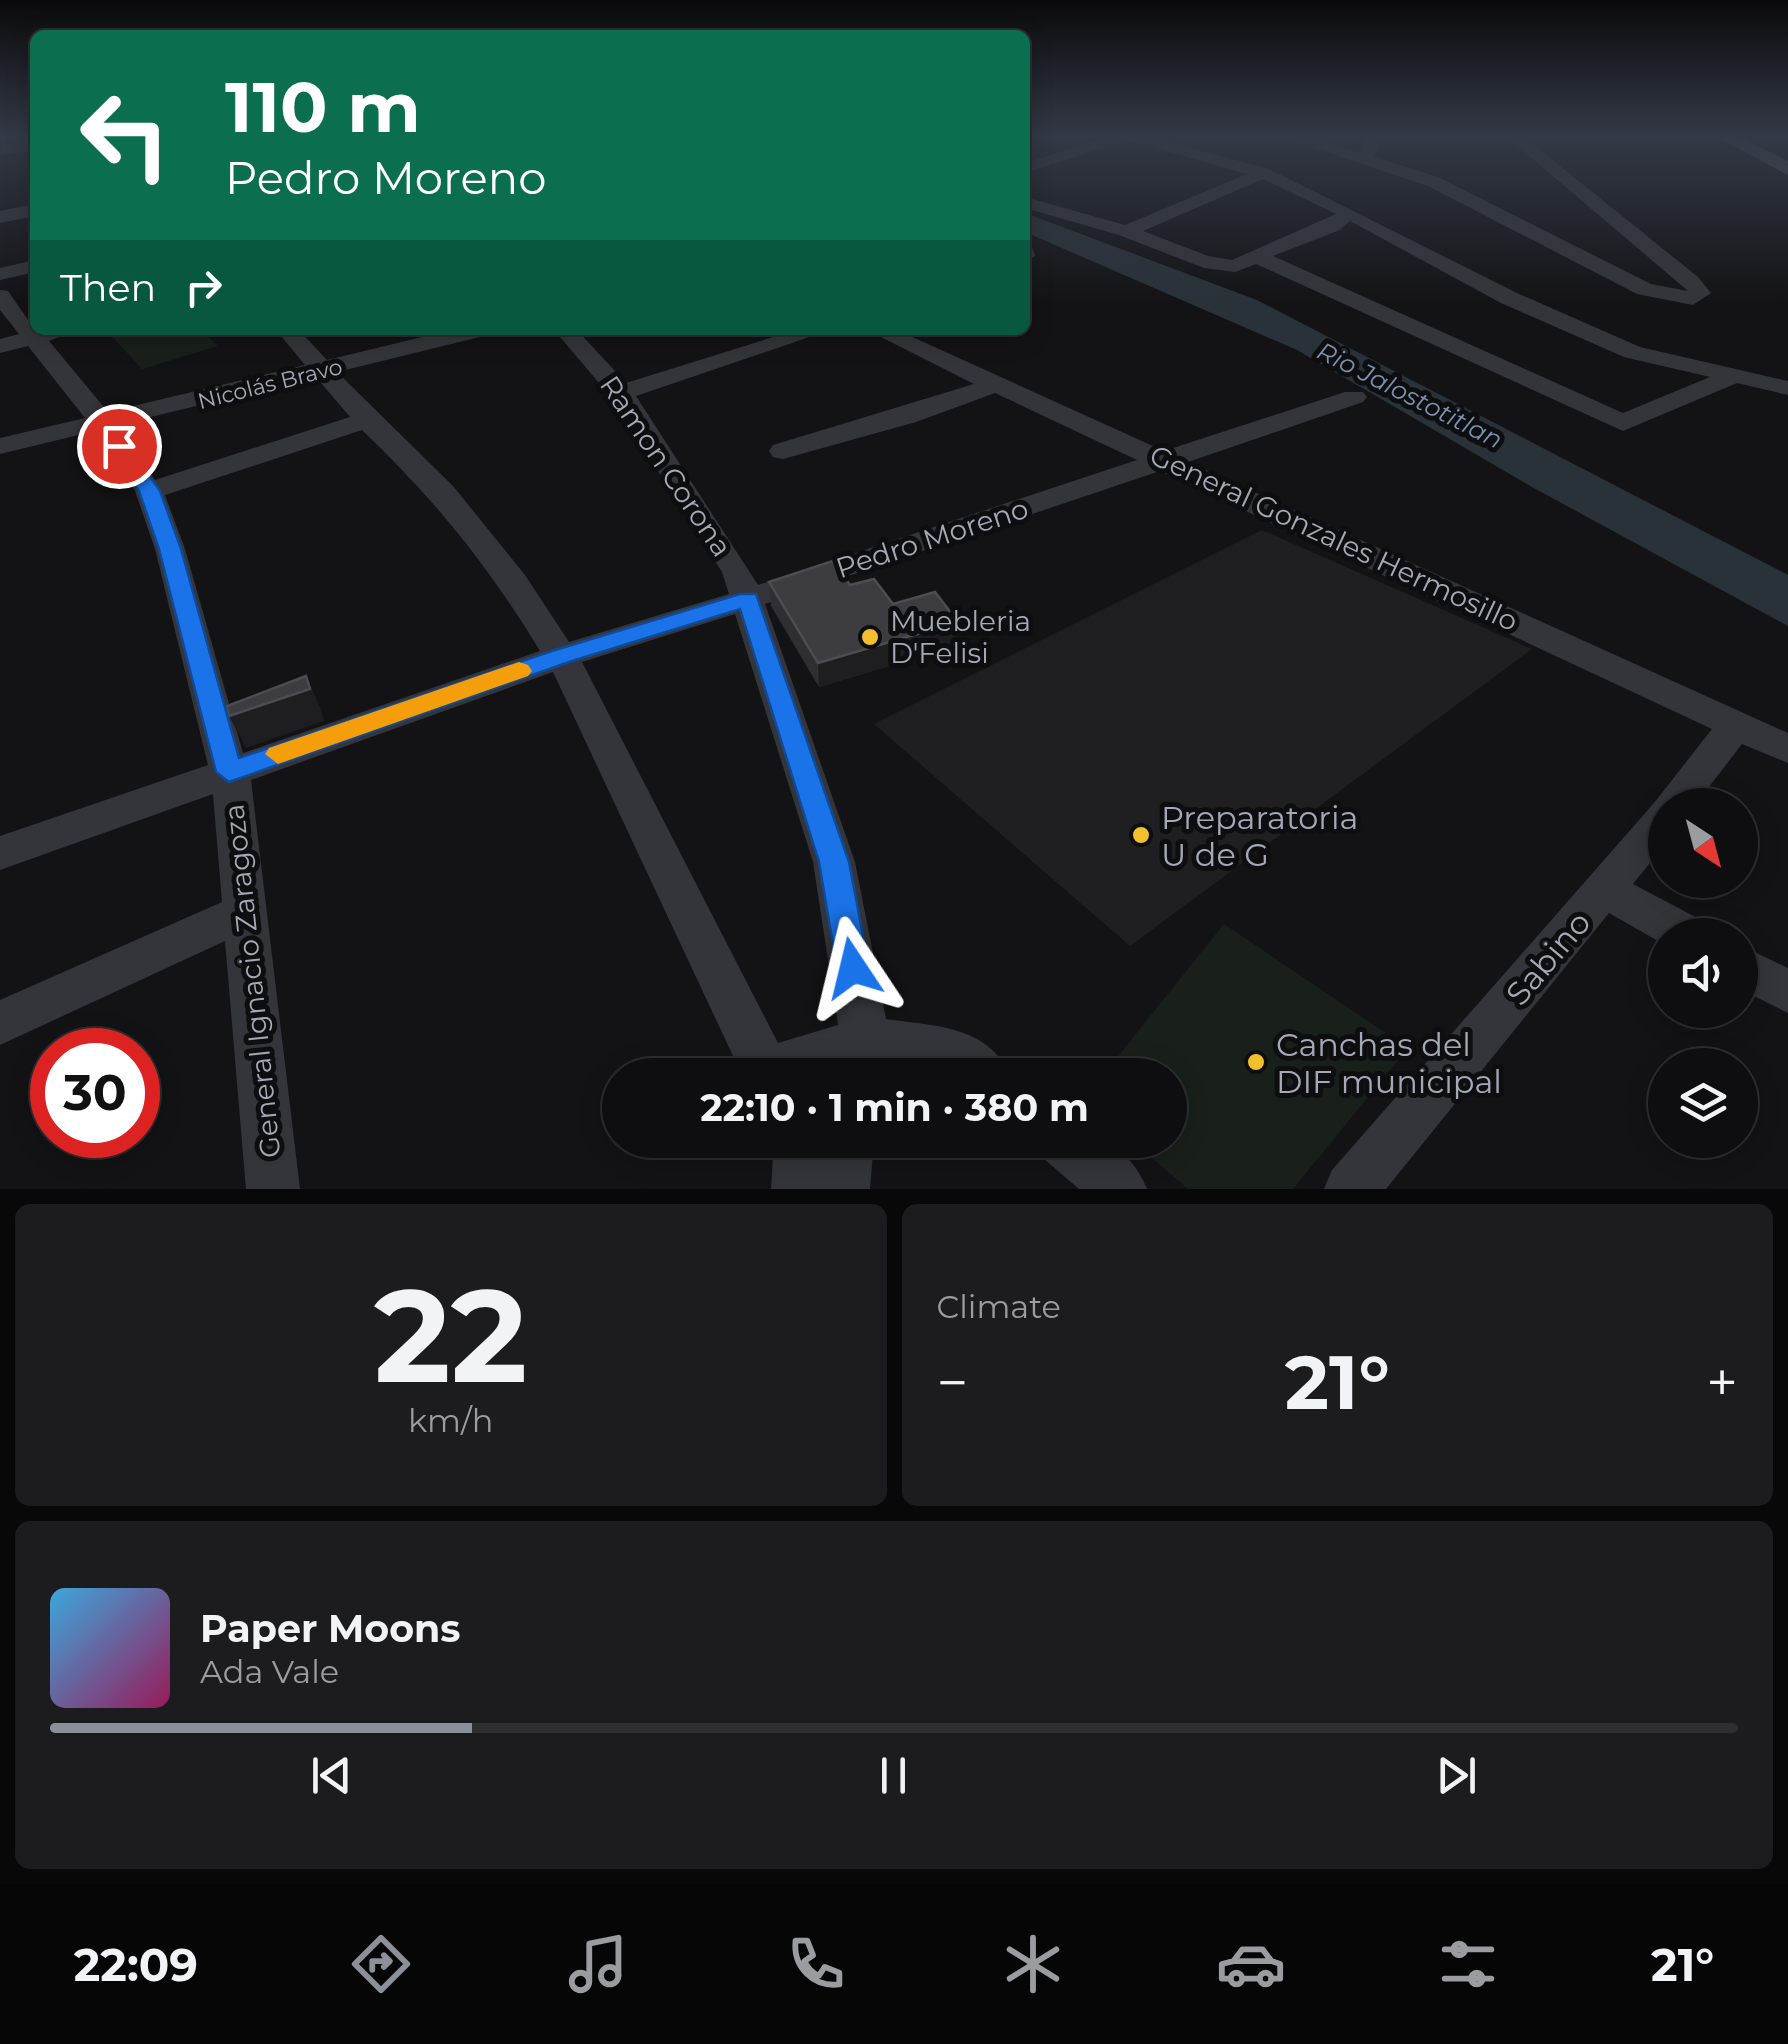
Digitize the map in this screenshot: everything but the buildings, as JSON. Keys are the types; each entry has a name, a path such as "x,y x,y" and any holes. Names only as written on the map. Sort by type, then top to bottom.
{"street":[{"path":"1126,231 1215,192"},
{"path":"1304,192 1509,298 1632,352 1788,388"},
{"path":"1455,192 1644,289 1692,299 1700,293 1691,281 1583,192"},
{"path":"1030,203 1126,231 1220,266 1235,266 1334,226 1349,214"},
{"path":"0,217 30,211"},
{"path":"1256,256 1622,424 1731,377"},
{"path":"0,274 30,267"},
{"name":"General Ignacio Zaragoza","path":"0,296 30,318"},
{"path":"0,346 47,335"},
{"name":"General Ignacio Zaragoza","path":"52,335 104,424 150,491 170,549 229,772 273,1189"},
{"path":"292,335 366,420 443,492 514,582 561,656 760,1058"},
{"name":"Nicolás Bravo","path":"0,446 461,335"},
{"name":"Ramon Corona","path":"569,335 620,392 738,572 834,862 862,1057"},
{"path":"620,392 803,335"},
{"name":"General Gonzales Hermosillo","path":"889,335 1788,748"},
{"path":"784,451 907,416 997,384"},
{"name":"Pedro Moreno","path":"0,853 561,656 748,599 1354,397"},
{"path":"150,491 366,420"},
{"path":"1686,788 1736,724"},
{"name":"Sabino","path":"1351,1189 1648,837"},
{"path":"1606,890 1656,918"},
{"path":"0,1024 245,912"},
{"path":"1758,975 1788,992"},
{"path":"862,1057 960,1053 966,1058"},
{"path":"1083,1158 1120,1189"}],"shaded area":[{"path":"111,335 206,335 218,346 142,369"},
{"name":"Preparatoria U de G","path":"1262,530 1532,649 1130,946 874,724"},
{"name":"Canchas del DIF municipal","path":"1224,924 1408,1048 1293,1189 1188,1189 1152,1158 1187,1158 1187,1058 1117,1058"}],"water":[{"name":"Rio Jalostotitlan","path":"1030,215 1257,300 1788,575 1788,626 1532,487 1297,350 1030,234"}],"slow traffic":[{"path":"278,754 519,671"}],"place":[{"name":"Muebleria D'Felisi","path":"870,637"},
{"name":"Preparatoria U de G","path":"1141,835"},
{"name":"Canchas del DIF municipal","path":"1256,1062"}],"route":[{"path":"119,446 150,491 170,549 229,772 561,656 748,599 834,862 853,968"}]}
